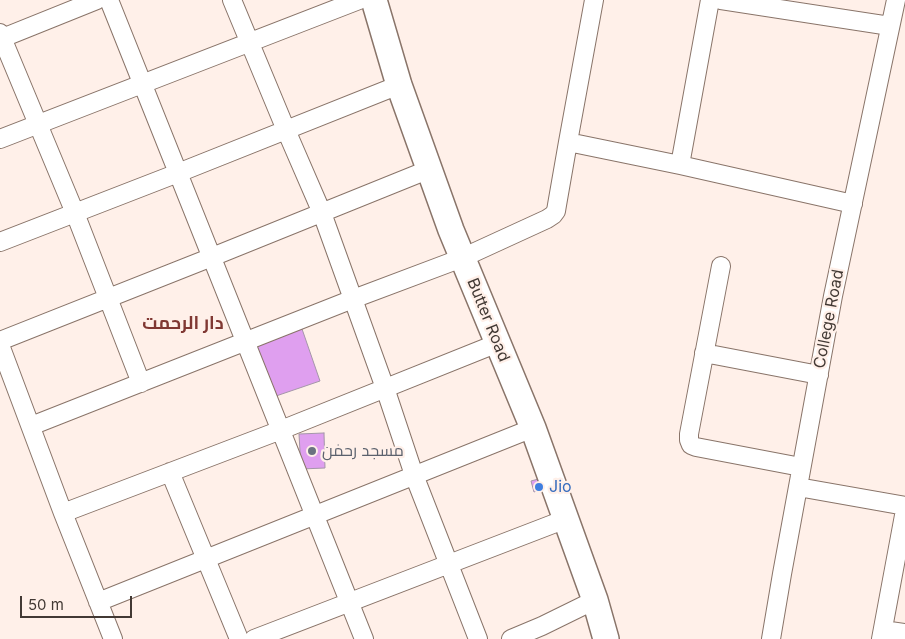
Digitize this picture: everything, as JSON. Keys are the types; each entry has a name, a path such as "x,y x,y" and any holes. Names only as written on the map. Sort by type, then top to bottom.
{"street":[{"path":"97,0 1,37 75,213 141,383"},
{"path":"109,0 364,639"},
{"path":"232,0 322,213 385,388 414,476 478,639"},
{"path":"0,139 359,0"},
{"name":"Butter Road","path":"374,0 399,85 462,258 533,428 595,600 606,639"},
{"path":"31,426 462,258 553,215 557,206 594,0"},
{"path":"680,165 710,0"},
{"path":"721,0 890,26"},
{"name":"College Road","path":"771,639 833,296 896,0"},
{"path":"0,242 399,85"},
{"path":"568,142 852,204"},
{"path":"113,639 1,349 108,298 430,169"},
{"path":"721,266 689,440 691,445 696,447 801,467"},
{"path":"63,513 281,430 498,343"},
{"path":"704,353 818,375"},
{"path":"98,602 533,428"},
{"path":"170,472 239,639"},
{"path":"798,486 905,508 882,634 905,633"},
{"path":"254,639 566,519"},
{"path":"512,639 595,600"}],"building":[{"path":"301,326 320,381 276,396 255,344"},
{"name":"مسجد رحمٰن","path":"324,433 325,468 301,469 299,434"},
{"name":"Jio","path":"542,478 545,488 534,492 531,481"}],"place":[{"name":"مسجد رحمٰن","path":"312,451"},
{"name":"Jio","path":"539,487"}],"district":[{"name":"دار الرحمت","path":"183,324"}]}
